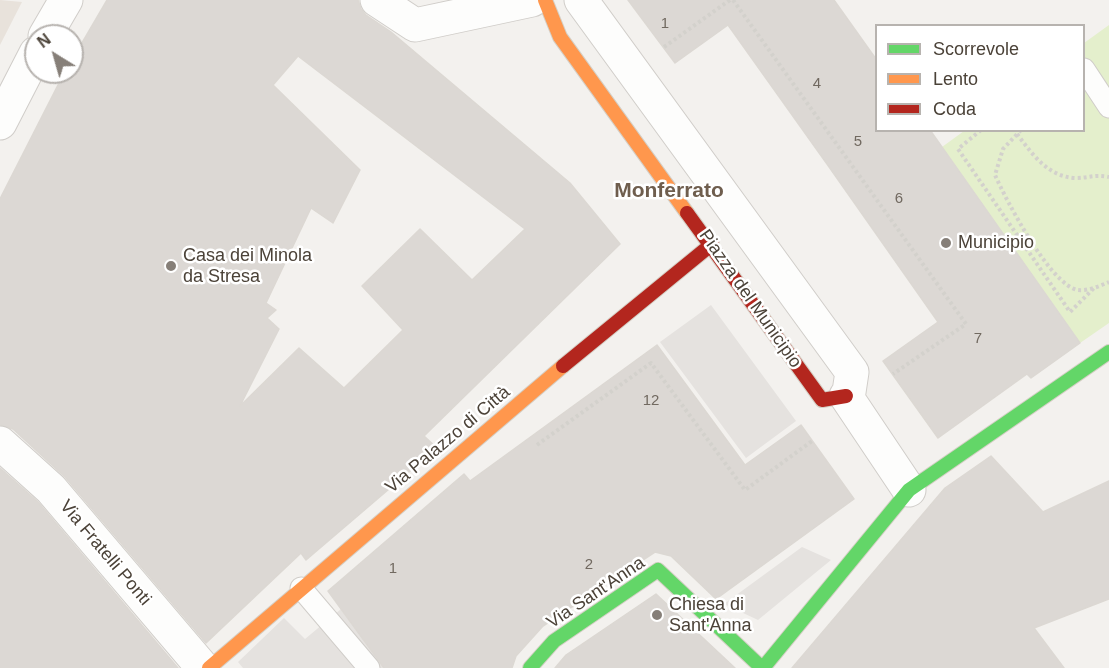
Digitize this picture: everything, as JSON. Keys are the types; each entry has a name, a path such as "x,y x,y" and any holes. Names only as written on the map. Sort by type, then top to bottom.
{"street":[{"path":"52,24 66,0"},
{"path":"377,0 415,25 532,0"},
{"name":"Piazza del Municipio","path":"545,0 560,37 712,244 822,400 846,396 849,392 852,372 581,0"},
{"path":"0,123 24,76"},
{"name":"Via Palazzo di Città","path":"209,668 651,292 712,244"},
{"path":"763,668 909,490 1109,352"},
{"path":"846,396 909,490"},
{"name":"Via Fratelli Ponti","path":"0,443 51,489 203,668"},
{"name":"Via Sant'Anna","path":"530,668 554,641 658,570 763,668"}],"lane":[{"path":"1085,72 1109,107"},
{"path":"302,588 369,668"}],"path":[{"path":"663,47 731,0 966,324 893,375"},
{"path":"978,132 957,148 1070,312 1094,288"},
{"path":"1109,177 1096,174 1079,178 1060,176 1042,165 1019,132 1003,149 995,175 1008,204 1061,281 1077,290 1094,288 1109,282"},
{"path":"632,376 651,363 745,490 812,441"}],"shaded area":[{"path":"0,0 22,2 0,45"},
{"path":"711,305 796,421 746,458 660,342"},
{"path":"802,547 831,560 758,620 724,604"},
{"path":"341,609 384,668 243,668 238,662 284,618 305,639"}],"green space":[{"path":"1109,25 1109,323 1080,343 942,147 963,132 1085,132 1085,42"}],"building":[{"path":"107,0 358,0 366,15 391,32 570,183 620,244 424,436 437,448 306,560 301,553 206,643 65,477 13,429 0,425 0,199 58,84 84,84 84,39","holes":["298,56 525,229 472,280 420,229 362,286 403,330 344,388 299,348 240,406 279,329 267,318 276,310 266,303 311,208 333,223 360,170 273,85"]},
{"name":"Municipio","path":"628,0 834,0 875,58 875,132 931,132 1080,343 1031,378 1027,374 938,438 883,361 938,322 728,25 675,63"},
{"path":"657,345 745,465 801,425 854,499 716,599 671,556 655,552 543,626 516,656 512,668 384,668 328,591 464,474 470,481"},
{"path":"991,456 1043,512 1109,481 1109,599 1034,628 1064,668 792,668 945,488"},
{"path":"0,468 38,502 178,668 0,668"},
{"name":"Chiesa di Sant'Anna","path":"656,594 735,668 555,668 566,655"}],"traffic: fast":[{"path":"763,668 909,490 1109,352"},
{"path":"530,668 554,641 658,570 762,668"}],"traffic: slow":[{"path":"545,0 560,37 687,213"},
{"path":"209,668 563,366"}],"traffic: jam":[{"path":"687,213 822,400 846,396"},
{"path":"563,366 712,244"}],"place":[{"name":"Municipio","path":"946,243"},
{"name":"Casa dei Minola da Stresa","path":"171,266"},
{"name":"Chiesa di Sant'Anna","path":"657,615"}],"district":[{"name":"Monferrato","path":"669,191"}]}
